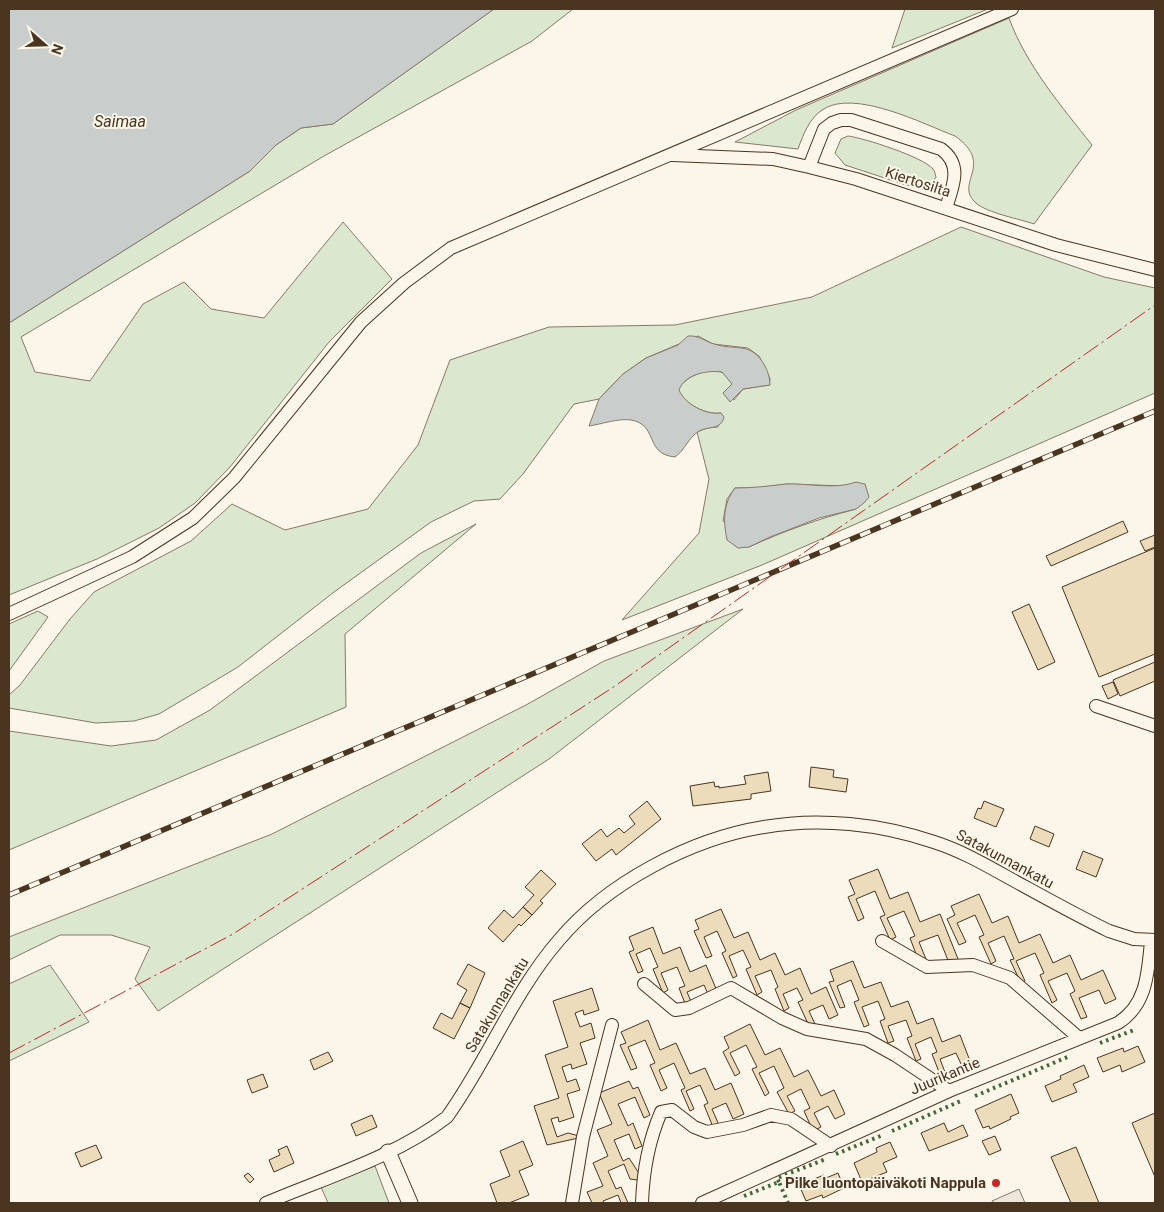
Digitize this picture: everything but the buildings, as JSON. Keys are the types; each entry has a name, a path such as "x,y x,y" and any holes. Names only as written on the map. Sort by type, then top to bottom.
{"street":[{"path":"9,614 132,557 193,518 234,478 361,322 404,283 451,248 1012,9"},
{"path":"809,167 824,129 832,122 851,120 940,149 948,154 954,163 956,175 946,208"},
{"name":"Kiertosilta","path":"666,155 773,159 809,167 856,179 1056,245 1155,270"},
{"path":"1096,706 1155,726"},
{"name":"Satakunnankatu","path":"266,1203 388,1152 432,1128 447,1117 528,980 559,940 592,906 638,875 681,853 726,836 763,827 793,824 862,825 895,831 933,841 961,852 1109,931 1134,939 1153,941"},
{"path":"882,941 927,967 973,965 1010,978 1079,1038"},
{"name":"Juurikantie","path":"702,1203 949,1091 1118,1023 1135,1008 1143,993 1153,941"},
{"path":"644,984 675,1010 689,1008 731,988 782,1018 807,1030 866,1039 895,1055 949,1091"},
{"path":"572,1203 583,1137 612,1025"},
{"path":"642,1203 647,1158 661,1112 672,1110 694,1127 707,1132 743,1126 771,1115 791,1119 831,1146"},
{"path":"388,1152 410,1203"}],"green space":[{"path":"494,9 573,9 532,41 324,156 21,337 35,372 90,381 143,304 184,282 211,309 264,318 343,222 392,279 329,342 230,467 195,503 159,528 97,559 9,595 9,323 250,171 276,145 301,128 333,124"},
{"path":"905,9 988,9 892,48"},
{"path":"1009,18 1035,69 1057,101 1092,145 1034,224 995,213 976,203 970,196 969,188 974,165 972,156 967,146 955,136 889,110 852,103 836,104 822,110 810,123 798,149 735,142 796,110"},
{"path":"848,136 879,144 918,159 933,169 936,177 926,187 906,185 845,165 835,153 841,139"},
{"path":"961,227 1104,277 1155,288 1155,393 762,565 622,620 699,533 709,479 697,432 707,428 718,427 721,413 696,408 685,400 678,390 694,375 709,371 724,373 729,378 734,400 743,389 769,385 770,379 759,356 748,348 713,344 698,336 646,358 623,374 599,399 574,404 523,474 500,499 474,501 431,522 334,592 238,667 159,714 134,721 96,723 9,708 9,695 20,685 70,619 94,592 191,541 232,504 285,530 368,509 418,445 450,360 549,327 675,325 812,297","holes":["787,484 845,486 856,509 801,526 749,547 723,521 727,499 735,488 758,488"]},
{"path":"476,524 345,634 346,707 9,850 9,731 111,746 156,740 210,710 421,553"},
{"path":"743,609 549,759 158,1011 135,979 150,947 111,935 60,935 9,960 9,937 272,834 526,705 604,661"},
{"path":"38,611 48,617 9,671 9,624"},
{"path":"50,965 89,1022 9,1061 9,984"},
{"path":"375,1166 389,1203 328,1203 321,1187"}],"shaded area":[{"path":"1019,1189 1025,1203 993,1203 992,1201"}],"water":[{"name":"Saimaa","path":"9,9 494,9 333,124 301,128 276,145 250,171 9,323"},
{"path":"688,336 698,337 722,346 749,350 760,358 765,366 769,375 770,385 743,389 730,402 723,393 732,384 722,372 697,374 686,380 679,390 686,400 696,408 721,413 724,417 717,426 703,429 695,434 675,457 665,455 659,451 645,427 640,423 631,420 621,420 589,426 599,399 623,374 646,358 678,345"},
{"path":"856,482 865,484 869,497 856,509 819,518 749,547 738,548 727,540 725,512 728,500 735,488 786,484 839,486"}],"railway":[{"path":"9,895 1155,411"}],"hedge":[{"path":"1100,1043 1134,1030"},
{"path":"975,1096 1070,1056"},
{"path":"892,1131 963,1100"},
{"path":"836,1154 883,1135"},
{"path":"779,1182 777,1178 826,1159"},
{"path":"744,1196 779,1182 788,1203"}],"power":[{"path":"9,1053 233,934 612,688 1155,305"}],"place":[{"name":"Pilke luontopäiväkoti Nappula","path":"996,1183"}]}
